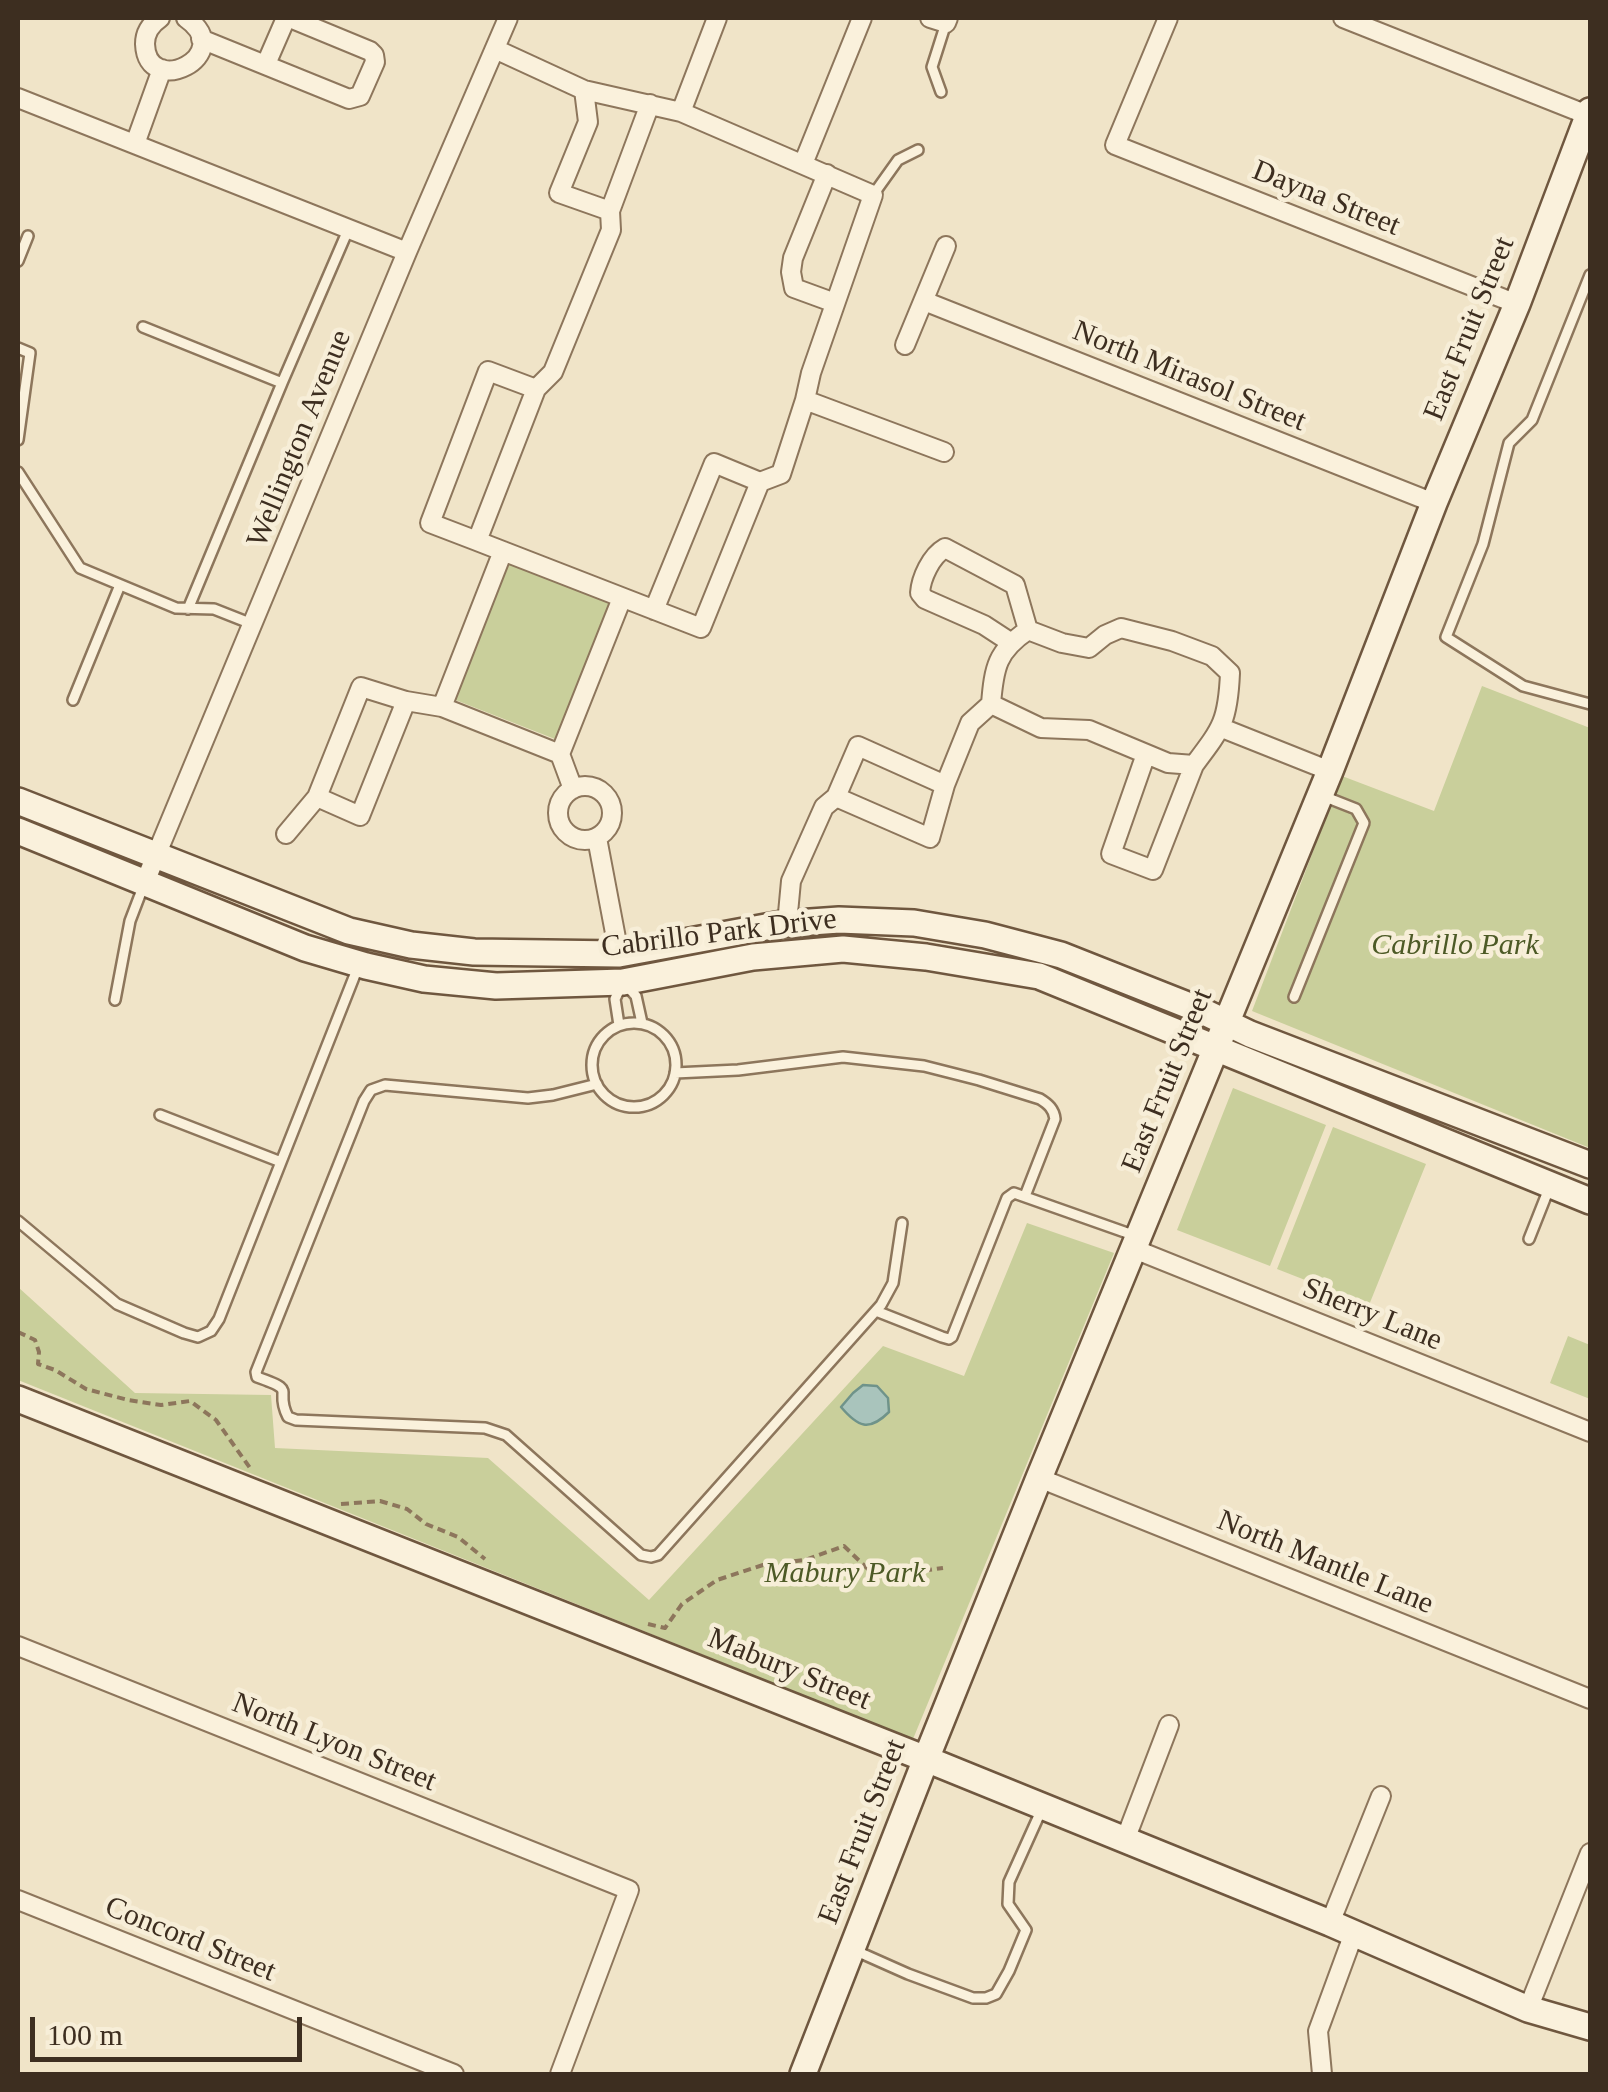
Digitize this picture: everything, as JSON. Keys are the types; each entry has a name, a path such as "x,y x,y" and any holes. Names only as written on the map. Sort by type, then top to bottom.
{"street":[{"path":"152,19 145,48 148,57 162,69 180,70 189,66 200,52 201,39 195,25 186,18"},
{"path":"201,39 349,99 360,96 374,55 288,18 266,64"},
{"name":"Wellington Avenue","path":"145,882 508,18"},
{"path":"681,112 717,18"},
{"path":"803,164 862,18"},
{"name":"Dayna Street","path":"1168,18 1115,144 1516,304"},
{"path":"1343,18 1590,114"},
{"path":"495,49 584,90 681,112 873,195 780,474 760,482 714,462 654,610"},
{"path":"135,144 162,69"},
{"path":"584,90 588,122 559,193 610,211"},
{"path":"18,98 407,252"},
{"path":"477,541 536,389 553,372 610,230 610,211 650,104"},
{"name":"East Fruit Street","path":"802,2074 1039,1478 1325,783 1590,114"},
{"path":"827,174 791,272 794,288 835,303"},
{"path":"905,346 946,246"},
{"name":"North Mirasol Street","path":"924,301 1434,503"},
{"path":"536,389 488,371 430,523 700,628 760,482"},
{"path":"805,400 944,452"},
{"path":"1010,642 984,625 924,599 920,586 936,553 944,548 1016,585 1028,630"},
{"path":"442,707 502,551"},
{"path":"572,789 560,754 622,598"},
{"path":"1028,630 1062,644 1088,648 1121,628 1212,656 1230,673 1229,702 1222,728 1194,765 1152,870 1111,854 1146,754"},
{"path":"836,797 930,838 970,724 992,704 993,676 1001,654 1028,630"},
{"path":"286,834 317,797 361,687 406,702 442,707 560,754"},
{"path":"317,797 360,816 406,702"},
{"path":"992,704 1041,728 1089,730 1168,763 1194,765"},
{"path":"1222,728 1325,783"},
{"path":"787,924 790,882 824,807 836,797 858,746 946,784"},
{"path":"598,788 610,801 610,826 598,838 588,841 570,837 559,822 560,803 572,789 598,788"},
{"name":"Cabrillo Park Drive","path":"18,801 349,932 410,945 474,952 618,954 787,924 839,920 914,923 985,935 1061,955 1250,1034 1590,1165"},
{"name":"Cabrillo Park Drive","path":"18,831 305,948 424,979 496,986 624,982 753,957 842,949 926,957 1038,976 1590,1201"},
{"path":"598,838 618,954"},
{"path":"1550,1186 1562,1155"},
{"name":"Sherry Lane","path":"1136,1243 1590,1432"},
{"name":"Mabury Street","path":"18,1398 1043,1806 1528,2009 1590,2026"},
{"name":"North Mantle Lane","path":"1039,1478 1590,1699"},
{"name":"North Lyon Street","path":"18,1646 630,1890 560,2074"},
{"path":"1125,1840 1169,1725"},
{"path":"1322,2074 1318,2030 1342,1928 1381,1796"},
{"path":"1528,2009 1590,1853"},
{"name":"Concord Street","path":"18,1900 454,2074"}],"lane":[{"path":"941,92 932,66 942,20"},
{"path":"873,195 898,160 918,150"},
{"path":"188,609 348,229"},
{"path":"18,261 28,236"},
{"path":"1590,275 1532,420 1509,443 1483,544 1446,637 1523,686 1590,704"},
{"path":"143,327 282,384"},
{"path":"18,348 30,352 18,440"},
{"path":"18,472 80,568 176,608 214,609 253,624"},
{"path":"72,700 120,585"},
{"path":"1294,998 1364,823 1356,809 1325,783"},
{"path":"115,1000 130,921 145,882"},
{"path":"18,1221 117,1304 184,1333 198,1337 211,1331 359,964"},
{"path":"619,1026 615,999 624,982 636,996 642,1024"},
{"path":"642,1024 665,1036 672,1047 675,1073 670,1085 652,1102 627,1106 614,1102 597,1084 592,1071 593,1057 607,1033 619,1026 642,1024"},
{"path":"675,1073 738,1070 842,1057 924,1066 1040,1099 1048,1104 1055,1119 1025,1196"},
{"path":"597,1084 553,1096 528,1098 386,1084 372,1090 364,1101 256,1372 257,1376 280,1384 288,1417 497,1430 641,1554 658,1555 876,1311 894,1283 902,1223"},
{"path":"160,1115 281,1162"},
{"path":"1529,1239 1550,1186"},
{"path":"876,1311 948,1340 952,1337 1006,1198 1014,1193 1136,1243"},
{"path":"852,1948 973,1998 996,1994 1026,1930 1008,1904 1009,1882 1043,1806"}],"path":[{"path":"18,1332 35,1340 38,1364 86,1389 161,1405 190,1401 216,1420 253,1472"},
{"path":"338,1504 380,1501 407,1509 426,1524 458,1537 488,1562"},
{"path":"648,1624 665,1628 682,1604 717,1580 763,1565 805,1560 844,1546 871,1572 943,1568"}],"green space":[{"path":"507,557 616,601 560,741 453,699"},
{"name":"Cabrillo Park","path":"1482,686 1590,728 1590,1148 1252,1011 1342,776 1434,811"},
{"path":"1233,1088 1326,1125 1270,1266 1177,1230"},
{"path":"1333,1127 1426,1164 1369,1305 1277,1269"},
{"name":"Mabury Park","path":"1027,1223 1114,1253 913,1739 18,1380 18,1287 135,1393 271,1395 275,1448 488,1458 649,1600 883,1346 964,1376"},
{"path":"1568,1336 1590,1345 1590,1399 1550,1383"}],"water":[{"path":"863,1385 877,1386 888,1398 889,1412 870,1424 858,1423 841,1407"}]}
